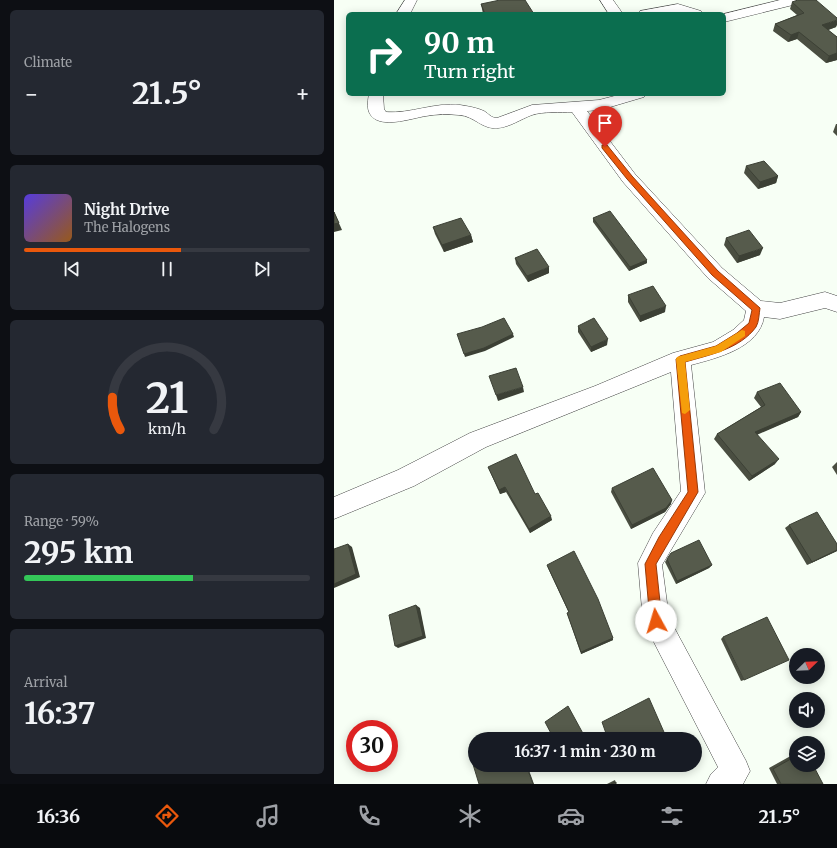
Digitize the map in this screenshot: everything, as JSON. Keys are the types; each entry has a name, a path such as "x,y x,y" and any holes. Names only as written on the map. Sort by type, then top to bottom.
{"street":[{"path":"404,12 411,0"},
{"path":"606,0 615,12"},
{"path":"726,18 796,0"},
{"path":"656,12 678,8 690,12"},
{"path":"376,96 376,111 382,116 408,116 425,111 460,110 479,115 489,123 499,123 532,110 600,105 632,96"},
{"path":"576,107 629,178 715,273 756,308 780,311 824,300 837,304"},
{"path":"334,508 406,478 478,440 602,392 680,359 718,350 740,336 753,324 756,308"},
{"path":"680,359 693,492 662,541 650,564 656,621 736,771 721,784"}],"building":[{"path":"500,0 525,0 533,12 484,12 481,4"},
{"path":"798,0 816,0 837,18 837,20 822,25 837,37 837,53 829,56 799,32 791,35 775,24 804,13 792,2"},
{"path":"764,161 778,176 760,182 746,166"},
{"path":"610,211 647,260 630,267 593,218"},
{"path":"334,212 339,223 334,224"},
{"path":"461,218 471,235 442,245 433,227"},
{"path":"749,230 763,248 739,256 726,238"},
{"path":"537,249 549,267 527,276 515,258"},
{"path":"653,286 666,306 640,316 628,295"},
{"path":"504,318 513,334 484,348 464,354 457,334 482,327"},
{"path":"594,318 608,339 591,347 578,326"},
{"path":"516,368 523,387 496,395 489,376"},
{"path":"780,383 801,412 755,432 779,459 752,476 717,434 765,405 757,392"},
{"path":"516,454 535,494 538,493 551,516 529,529 505,487 499,490 488,467"},
{"path":"653,468 672,500 666,508 632,525 612,488"},
{"path":"817,512 837,544 837,550 812,562 789,525"},
{"path":"699,540 712,565 677,581 667,559 671,553"},
{"path":"348,544 356,574 334,584 334,549"},
{"path":"574,551 598,599 613,638 581,652 567,613 569,612 547,565"},
{"path":"416,605 423,636 395,646 389,615"},
{"path":"767,617 789,660 744,680 723,637"},
{"path":"649,698 664,732 606,732 602,722"},
{"path":"568,706 582,732 550,732 545,722"},
{"path":"789,760 789,772 817,772 823,784 781,784 773,769"},
{"path":"475,772 529,772 533,784 479,784"}],"slow traffic":[{"path":"685,410 680,359 718,350 742,334"}],"route":[{"path":"605,147 629,178 715,273 756,308 753,324 740,336 718,350 680,359 693,492 662,541 650,564 656,621"}]}
